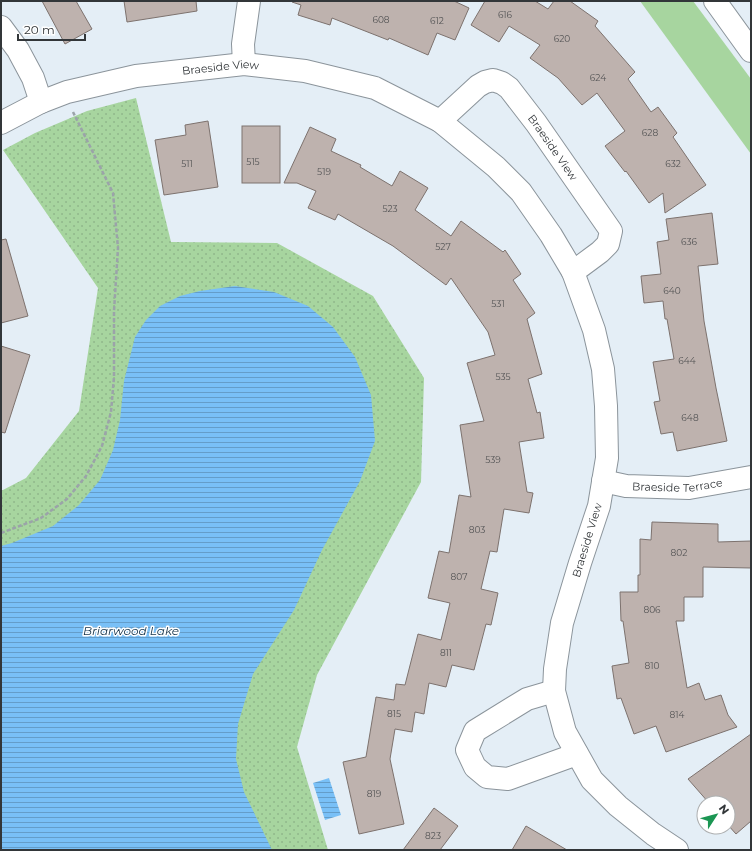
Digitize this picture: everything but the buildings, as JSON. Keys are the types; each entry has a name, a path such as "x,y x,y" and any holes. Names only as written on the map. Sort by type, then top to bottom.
{"street":[{"path":"244,64 243,44 249,1"},
{"path":"715,1 751,51"},
{"path":"1,27 18,50 30,71 41,102"},
{"name":"Braeside View","path":"1,123 41,102 66,92 136,76 244,64 305,71 375,88 440,121 496,167 521,192 551,235 573,272 594,330 603,369 606,406 608,443 607,458 599,506 562,623 555,669 554,691 566,732 592,780 618,806 677,850"},
{"name":"Braeside View","path":"440,121 478,86 485,82 493,80 502,83 509,88 536,123 611,231 608,244 600,252 573,272"},
{"name":"Braeside Terrace","path":"603,481 626,486 689,488 751,477"},
{"path":"554,691 528,699 475,731 468,750 475,767 487,777 508,779 577,754"}],"path":[{"path":"1,533 41,518 67,499 86,476 102,446 111,412 114,377 114,337 118,248 113,193 73,111 66,92"}],"green space":[{"path":"640,1 693,1 751,79 751,154"},
{"name":"Briarwood Lake","path":"136,98 171,242 277,243 373,296 424,378 421,482 317,675 297,747 328,850 1,850 1,491 26,478 79,411 98,288 3,150 35,133 87,111"}],"water":[{"name":"Briarwood Lake","path":"235,286 274,292 308,306 333,327 355,357 371,395 375,441 360,481 322,550 294,610 253,674 238,724 236,759 244,792 272,850 1,850 1,546 53,526 79,505 100,480 113,450 120,420 124,381 135,337 146,320 160,306 180,296 200,291"},
{"path":"329,778 341,815 325,820 313,783"}]}
